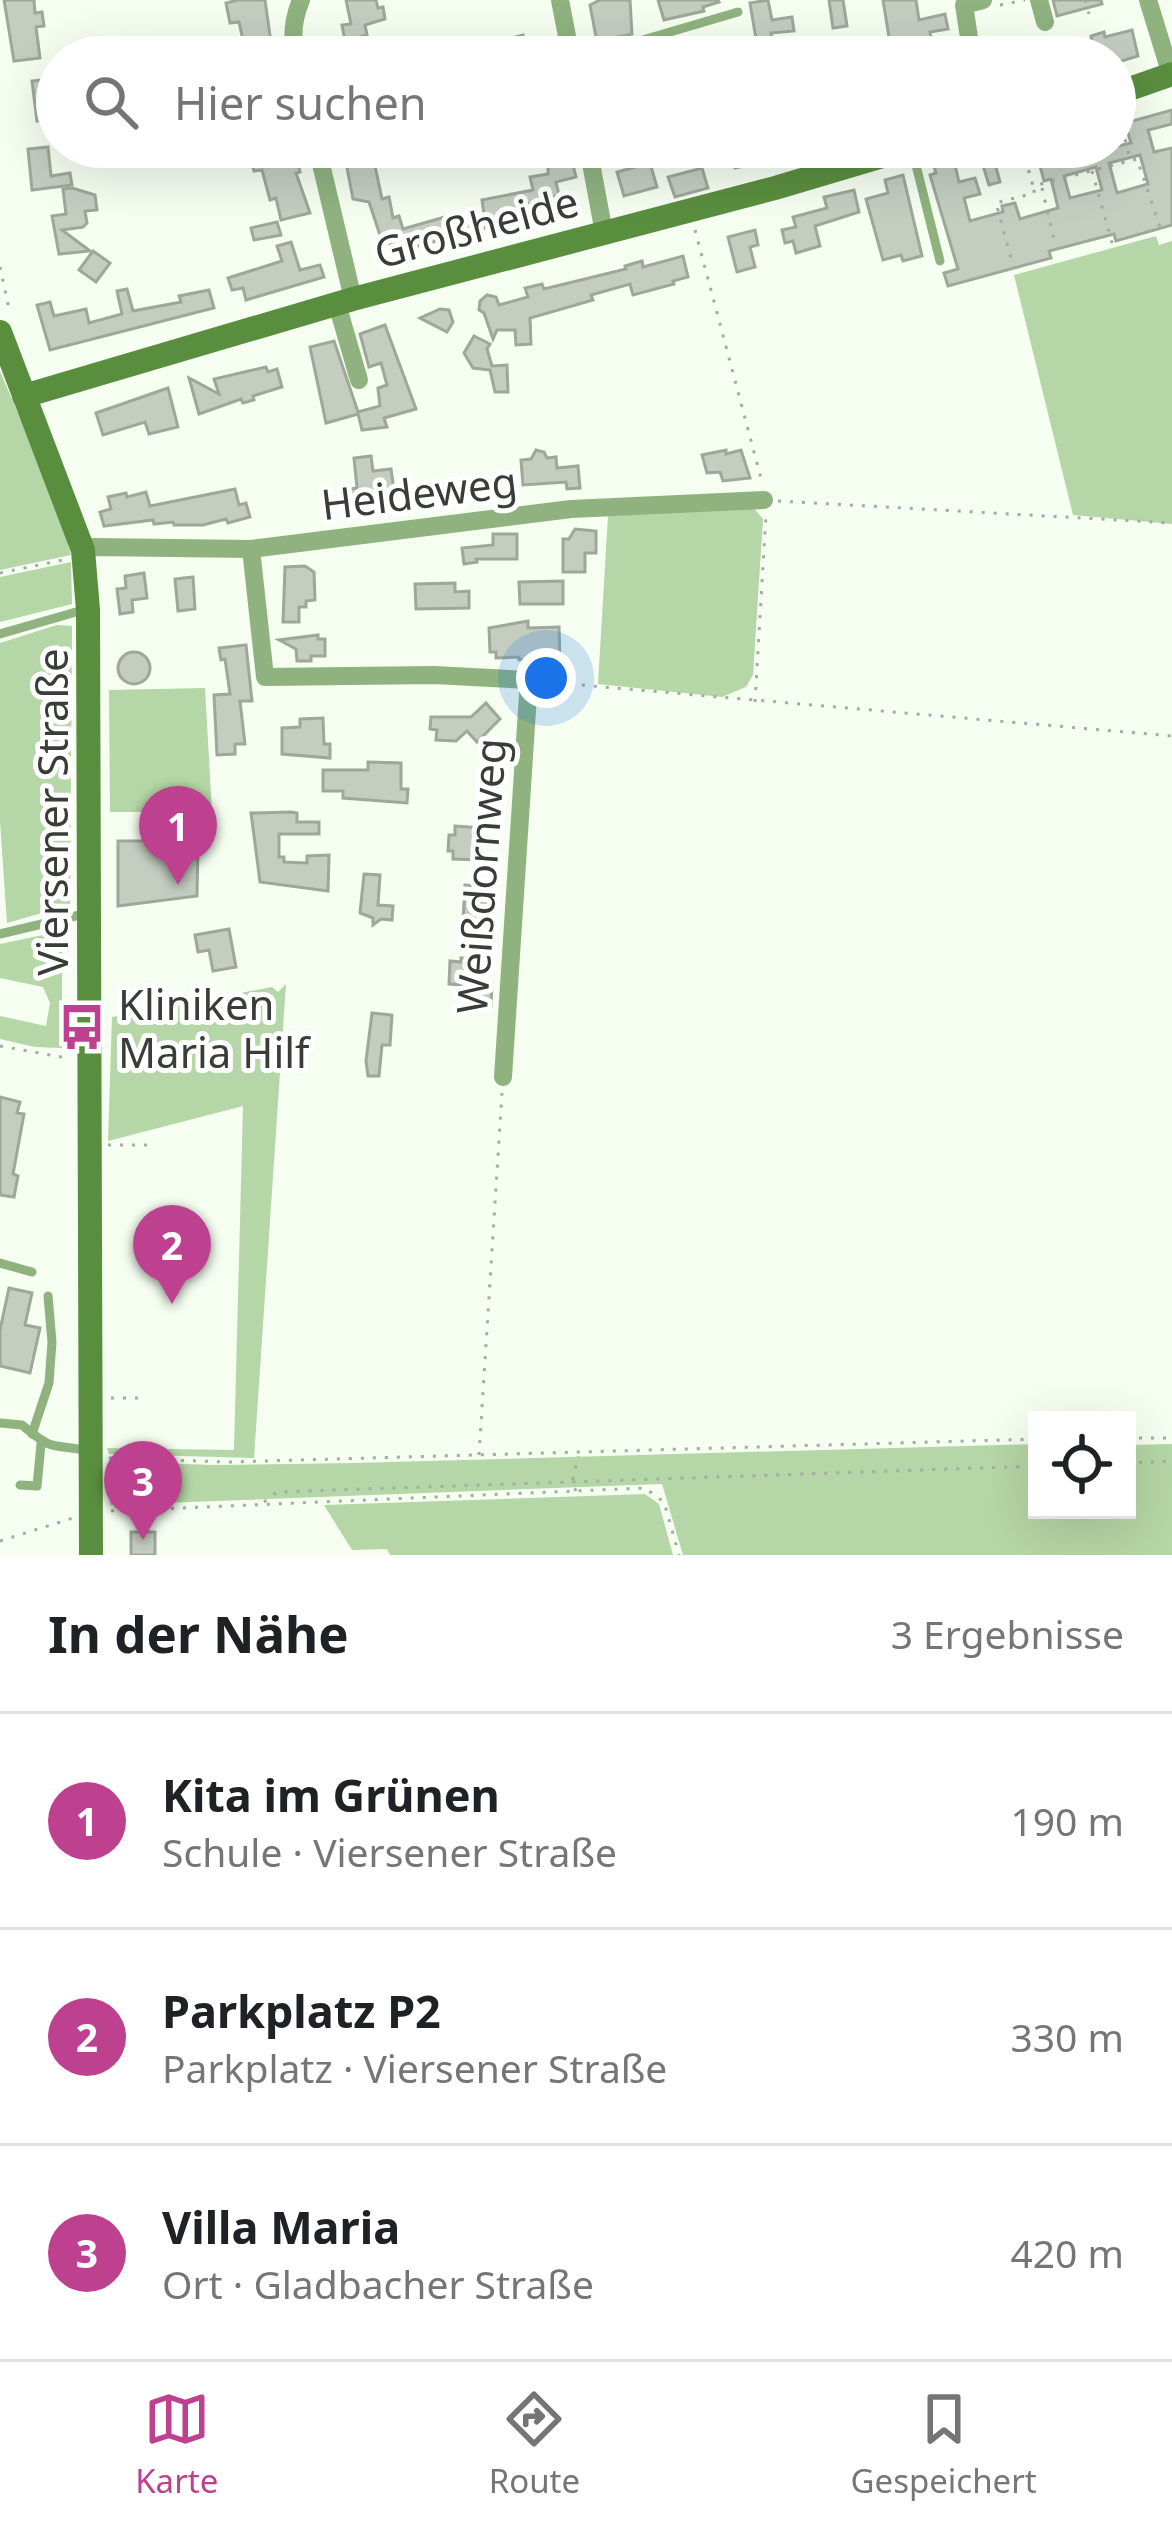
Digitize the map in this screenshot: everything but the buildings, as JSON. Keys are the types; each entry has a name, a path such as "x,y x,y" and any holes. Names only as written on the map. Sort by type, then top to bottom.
{"main road":[{"path":"1136,89 1172,75"},
{"name":"Großheide","path":"24,396 345,301 839,168"},
{"name":"Viersener Straße","path":"1,340 83,550 88,610 91,1555"}],"street":[{"path":"295,36 302,0"},
{"path":"560,0 567,36"},
{"path":"969,36 964,5 983,0"},
{"path":"1039,0 1046,22"},
{"path":"1148,0 1172,75"},
{"path":"321,168 345,301"},
{"path":"592,168 604,233"},
{"name":"Großheide","path":"345,301 359,380"},
{"name":"Heideweg","path":"83,550 251,549 571,508 764,500"},
{"path":"251,549 265,677 434,675 530,680"},
{"name":"Weißdornweg","path":"503,1077 530,680"}],"lane":[{"path":"656,36 738,12"},
{"path":"917,168 940,260"},
{"path":"0,634 88,610"},
{"path":"0,934 91,912"},
{"path":"0,1263 32,1272"},
{"path":"32,1434 49,1383 48,1296"},
{"path":"0,1424 22,1425 40,1444 38,1486 20,1485"},
{"path":"40,1444 90,1451"}],"path":[{"path":"996,0 1001,6 1027,0"},
{"path":"1085,0 1089,14"},
{"path":"1136,159 1162,233"},
{"path":"1014,269 996,203 1034,193 1028,168"},
{"path":"1034,186 1101,168"},
{"path":"1093,170 1112,243"},
{"path":"1041,184 1054,239"},
{"path":"690,211 764,500 766,541 755,702"},
{"path":"764,500 1172,523"},
{"path":"0,573 73,558 83,550"},
{"path":"530,680 1172,736"},
{"path":"0,1046 91,1060"},
{"path":"479,1457 503,1077"},
{"path":"91,1154 101,1145 149,1145"},
{"path":"102,1398 146,1398"},
{"path":"1136,1438 1172,1438"},
{"path":"90,1451 103,1458 228,1462 1028,1439"},
{"path":"576,1491 572,1483 578,1454"},
{"path":"1136,1462 1172,1461"},
{"path":"263,1502 278,1492 1028,1466"},
{"path":"0,1540 90,1512 645,1488 664,1502 679,1555"}],"green space":[{"path":"1156,236 1159,245 1172,241 1172,524 1073,515 1014,275"},
{"path":"0,371 61,515 71,555 0,570"},
{"path":"753,507 763,519 753,675 746,687 722,697 598,684 608,516"},
{"path":"71,562 72,604 0,622 0,577"},
{"path":"57,625 72,626 70,905 7,923 0,821 0,643"},
{"path":"205,688 212,812 110,812 109,690"},
{"path":"62,931 62,1048 0,1039 0,1016 46,1026 50,1003 43,987 0,978 0,944"},
{"path":"286,984 254,1458 109,1454 107,1448 234,1450 243,1106 108,1141 112,1017 272,987 278,992"},
{"path":"1028,1444 1028,1519 1136,1519 1136,1445 1172,1444 1172,1555 683,1555 662,1484 110,1505 109,1461 355,1463"},
{"path":"645,1494 659,1504 673,1555 390,1555 387,1549 352,1550 324,1505"}],"place":[{"name":"Kita im Grünen","path":"178,885"},
{"name":"Kliniken Maria Hilf","path":"82,1027"},
{"name":"Parkplatz P2","path":"172,1304"},
{"name":"Villa Maria","path":"143,1540"}]}
